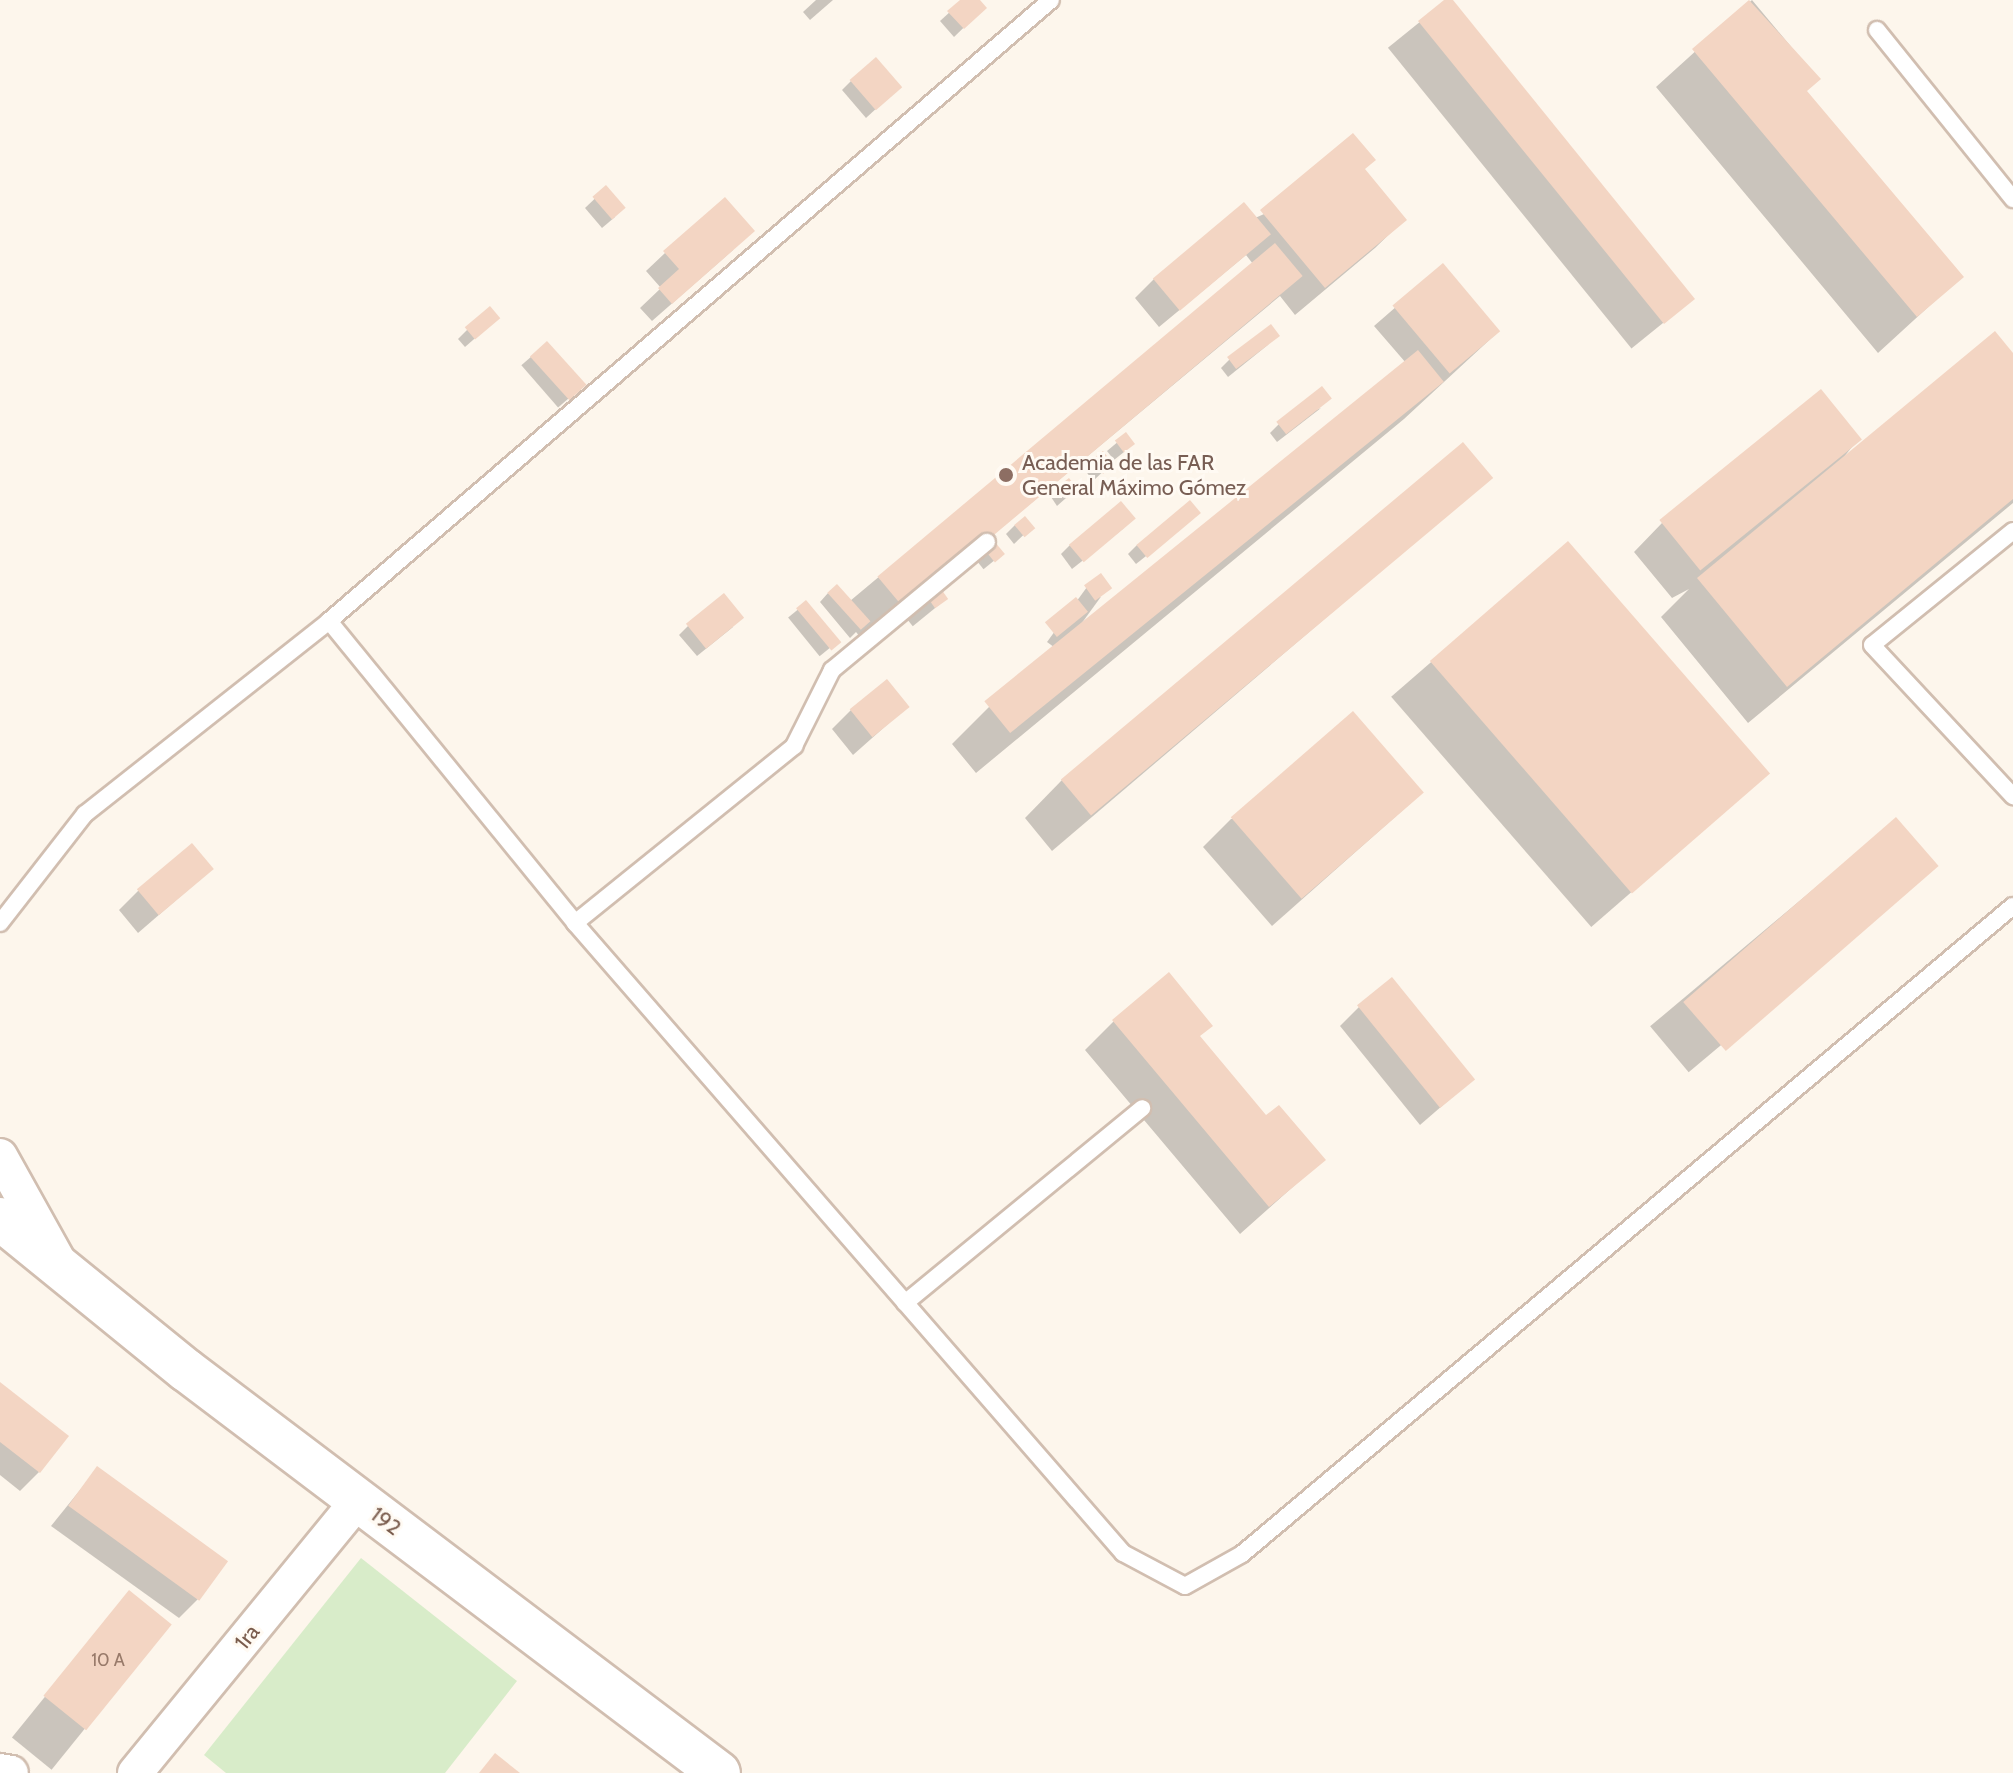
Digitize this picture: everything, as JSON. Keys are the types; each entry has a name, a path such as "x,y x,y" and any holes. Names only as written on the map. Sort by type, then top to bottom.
{"street":[{"name":"192","path":"0,1156 60,1263"},
{"name":"192","path":"0,1219 60,1263 358,1501 719,1773"},
{"name":"1ra","path":"135,1773 358,1501"},
{"path":"0,1771 11,1773"}],"lane":[{"path":"0,923 85,814 329,621 1051,0"},
{"path":"1877,30 2013,199"},
{"path":"2013,531 1872,645 2013,796"},
{"path":"575,923 794,746 832,670 987,542"},
{"path":"329,621 575,923 1123,1553 1185,1586 1242,1554 2013,906"},
{"path":"905,1303 1142,1108"}],"green space":[{"path":"361,1558 517,1681 445,1773 226,1773 204,1755"}],"building":[{"path":"960,0 980,0 987,8 964,29 947,11"},
{"path":"1444,0 1453,0 1695,299 1664,324 1418,21"},
{"path":"1749,0 1821,79 1807,91 1964,277 1917,317 1692,49"},
{"path":"876,57 902,87 876,110 850,80"},
{"path":"1353,133 1376,160 1365,169 1407,220 1325,288 1260,210"},
{"path":"606,185 626,208 612,219 592,197"},
{"path":"725,197 755,231 672,304 658,288 679,269 663,251"},
{"path":"1244,202 1271,234 1180,311 1153,278"},
{"path":"1275,243 1303,276 905,610 877,577"},
{"path":"1443,263 1500,331 1450,374 1392,305"},
{"path":"490,306 500,318 475,339 465,327"},
{"path":"1271,324 1280,336 1236,369 1227,357"},
{"path":"1995,331 2013,353 2013,499 1787,687 1697,578"},
{"path":"547,341 586,385 569,400 530,356"},
{"path":"1418,350 1444,382 1010,733 984,701"},
{"path":"1322,386 1332,399 1286,434 1276,422"},
{"path":"1821,389 1862,440 1700,570 1659,520"},
{"path":"1126,432 1135,444 1124,452 1115,440"},
{"path":"1463,442 1493,478 1091,815 1061,779"},
{"path":"1103,451 1114,465 1103,474 1092,460"},
{"path":"1069,478 1078,490 1067,498 1058,486"},
{"path":"1190,500 1201,513 1147,558 1136,545"},
{"path":"1121,501 1136,519 1084,562 1069,545"},
{"path":"1025,516 1035,528 1025,537 1014,525"},
{"path":"994,541 1005,554 995,562 984,549"},
{"path":"1568,541 1770,773 1632,894 1430,661"},
{"path":"1101,573 1112,588 1095,601 1084,585"},
{"path":"837,584 870,621 861,630 827,593"},
{"path":"939,586 948,599 935,608 926,595"},
{"path":"724,593 744,618 706,649 686,624"},
{"path":"1076,597 1088,612 1057,637 1045,622"},
{"path":"806,600 841,642 831,650 796,608"},
{"path":"887,679 910,707 872,737 850,709"},
{"path":"1353,711 1424,793 1302,899 1231,817"},
{"path":"1896,817 1939,866 1726,1051 1683,1002"},
{"path":"192,843 214,869 159,915 137,889"},
{"path":"1169,972 1213,1026 1200,1036 1266,1115 1279,1105 1326,1160 1269,1207 1112,1020"},
{"path":"1392,977 1475,1080 1440,1108 1357,1005"},
{"path":"0,1382 69,1436 40,1473 0,1442"},
{"path":"97,1466 228,1561 199,1601 68,1506"},
{"path":"129,1590 172,1625 86,1730 43,1696"},
{"path":"495,1753 520,1773 479,1773"}],"place":[{"name":"Academia de las FAR General Máximo Gómez","path":"1006,475"}]}
